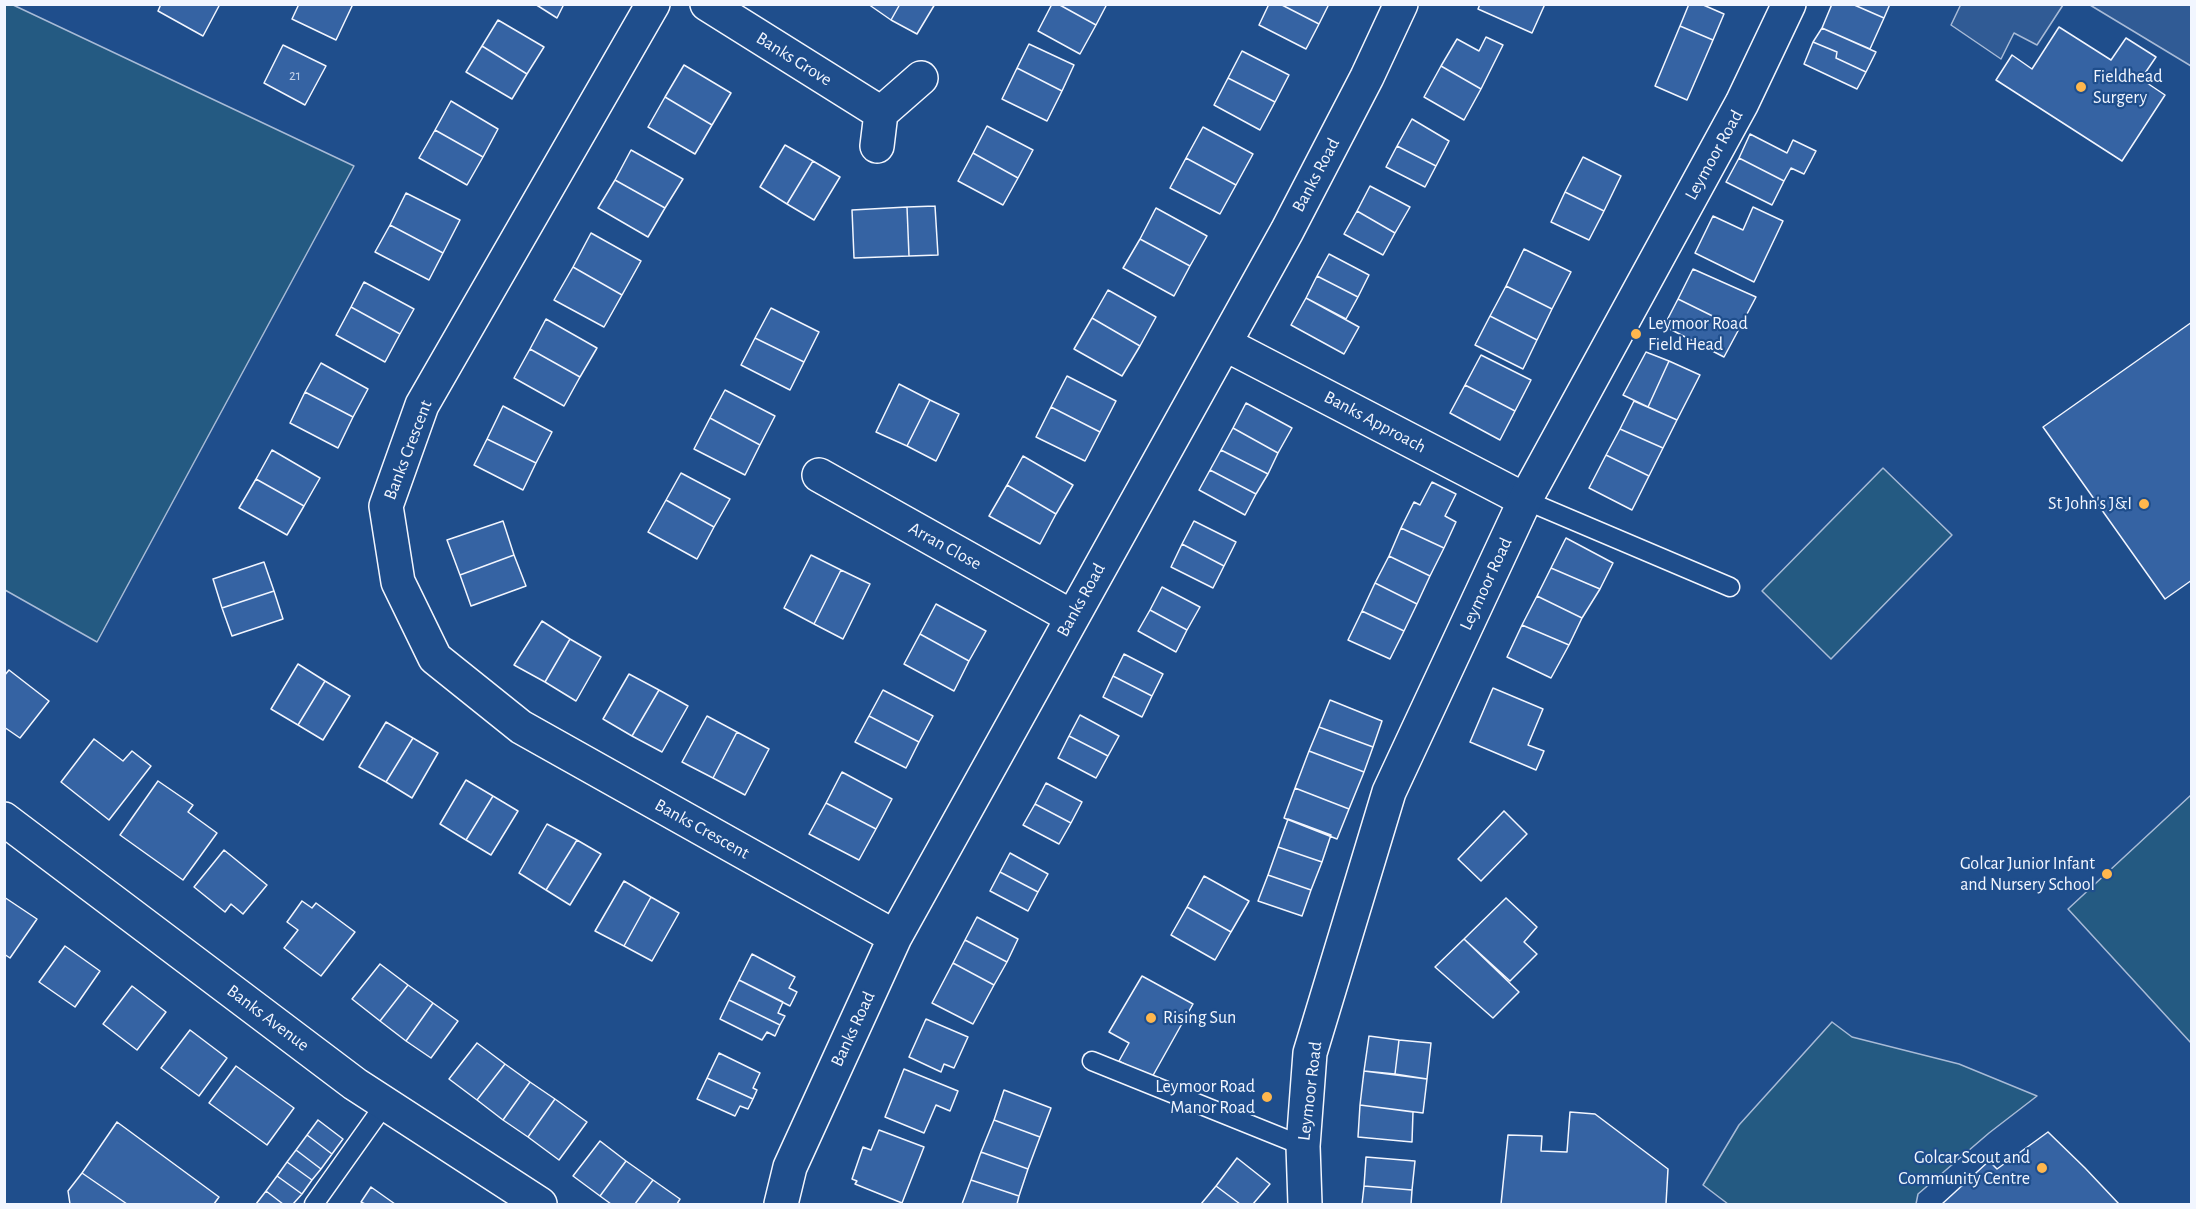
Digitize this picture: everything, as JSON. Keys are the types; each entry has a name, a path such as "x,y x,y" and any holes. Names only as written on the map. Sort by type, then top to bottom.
{"street":[{"name":"Banks Crescent","path":"652,4 422,405 386,506 398,582 435,658 521,728 895,937"},
{"name":"Banks Grove","path":"707,4 881,113"},
{"name":"Banks Road","path":"781,1204 790,1167 895,937 1225,344 1335,139 1401,4"},
{"name":"Leymoor Road","path":"1305,1204 1303,1146 1310,1053 1389,792 1525,500 1659,251 1742,103 1789,4"},
{"path":"877,146 881,113 921,78"},
{"name":"Banks Approach","path":"1225,344 1525,500"},
{"name":"Arran Close","path":"819,475 1072,617"},
{"name":"Banks Avenue","path":"4,819 354,1084 540,1204"}],"lane":[{"path":"1525,500 1730,587"},
{"path":"1092,1061 1303,1146"},
{"path":"314,1204 385,1104"}],"shaded area":[{"path":"11,4 354,166 97,642 5,590 4,5"},
{"path":"1961,4 2063,5 2037,45 2014,33 2001,59 1951,25"},
{"path":"2090,5 2191,5 2191,66"},
{"path":"1883,468 1952,535 1831,659 1762,591"},
{"path":"2191,795 2191,1043 2068,909"},
{"path":"1832,1022 1852,1037 1959,1064 2037,1096 1989,1133 1918,1194 1916,1204 1728,1204 1703,1185 1739,1125"}],"building":[{"path":"161,4 220,4 203,36 158,11"},
{"path":"299,4 353,4 336,40 292,19"},
{"path":"535,4 564,4 557,18"},
{"path":"868,4 900,4 891,20"},
{"path":"900,4 935,4 917,34 891,20"},
{"path":"1052,4 1058,4 1096,25 1080,54 1038,31"},
{"path":"1058,4 1107,4 1096,25"},
{"path":"1269,4 1280,4 1319,24 1306,49 1259,25"},
{"path":"1280,4 1329,4 1319,24"},
{"path":"1480,4 1545,4 1532,33 1478,9"},
{"path":"1689,4 1701,4 1724,14 1713,40 1680,26"},
{"path":"1832,4 1852,4 1884,18 1870,49 1822,28"},
{"path":"1852,4 1890,4 1884,18"},
{"path":"498,20 544,47 527,74 482,46"},
{"path":"1680,26 1713,40 1687,100 1655,86"},
{"name":"Fieldhead Surgery","path":"2059,27 2111,60 2126,38 2156,57 2141,79 2165,95 2122,161 1996,80 2012,55 2032,69"},
{"path":"1822,28 1876,52 1866,72 1836,58 1837,52 1813,42"},
{"path":"1486,37 1503,45 1481,89 1441,66 1457,39 1479,51"},
{"path":"1813,42 1837,52 1836,58 1866,72 1857,89 1804,64"},
{"path":"1029,44 1074,65 1062,91 1017,68"},
{"path":"283,45 326,66 305,105 264,83"},
{"path":"482,46 527,74 512,99 466,72"},
{"path":"1242,51 1289,75 1275,102 1228,78"},
{"path":"684,65 731,93 712,125 665,97"},
{"path":"1441,66 1481,89 1464,120 1424,97"},
{"path":"1017,68 1062,91 1047,121 1002,99"},
{"path":"1228,78 1275,102 1260,130 1214,105"},
{"path":"665,97 712,125 695,154 648,127"},
{"path":"451,101 498,129 483,157 435,130"},
{"path":"1412,119 1449,141 1436,166 1397,146"},
{"path":"987,126 1033,150 1018,178 973,153"},
{"path":"1203,127 1253,154 1236,185 1186,158"},
{"path":"435,130 483,157 467,185 419,158"},
{"path":"1750,134 1787,153 1793,140 1816,151 1804,174 1791,168 1784,181 1739,158"},
{"path":"785,145 813,161 787,204 760,187"},
{"path":"1397,146 1436,166 1425,187 1386,167"},
{"path":"631,150 683,179 665,208 615,180"},
{"path":"973,153 1018,178 1003,205 958,181"},
{"path":"1583,157 1621,176 1604,211 1565,192"},
{"path":"1186,158 1236,185 1220,214 1170,188"},
{"path":"1739,158 1784,181 1772,205 1726,182"},
{"path":"813,161 840,177 814,220 787,204"},
{"path":"615,180 665,208 648,237 598,208"},
{"path":"1370,186 1410,207 1395,233 1357,211"},
{"path":"1565,192 1604,211 1589,240 1551,222"},
{"path":"406,193 460,220 443,253 390,225"},
{"path":"935,206 938,255 909,256 907,207"},
{"path":"907,207 909,256 854,258 852,210"},
{"path":"1753,207 1783,221 1754,282 1695,253 1713,216 1743,230"},
{"path":"1156,208 1207,236 1190,266 1140,239"},
{"path":"1357,211 1395,233 1383,255 1344,234"},
{"path":"390,225 443,253 429,280 375,252"},
{"path":"591,233 641,261 622,295 573,267"},
{"path":"1140,239 1190,266 1174,296 1123,268"},
{"path":"1524,249 1571,272 1552,309 1506,286"},
{"path":"1329,254 1369,275 1358,297 1317,276"},
{"path":"573,267 622,295 604,327 554,300"},
{"path":"1693,269 1756,297 1739,329 1678,299"},
{"path":"1317,276 1358,297 1346,319 1306,298"},
{"path":"364,282 414,309 400,334 351,307"},
{"path":"1506,286 1552,309 1537,340 1490,316"},
{"path":"1108,290 1156,317 1140,346 1092,318"},
{"path":"1306,298 1359,327 1344,354 1291,325"},
{"path":"1678,299 1739,329 1724,357 1664,326"},
{"path":"351,307 400,334 385,362 336,335"},
{"path":"771,308 819,332 804,362 755,338"},
{"path":"1490,316 1537,340 1523,369 1475,345"},
{"path":"1092,318 1140,346 1122,376 1074,349"},
{"path":"546,319 597,348 580,377 530,349"},
{"name":"St John's J&I","path":"2192,322 2192,580 2165,599 2043,427"},
{"path":"755,338 804,362 790,390 741,365"},
{"path":"530,349 580,377 564,406 514,378"},
{"path":"1646,352 1669,361 1648,407 1623,395"},
{"path":"1481,355 1531,380 1515,411 1465,385"},
{"path":"1669,361 1700,375 1677,420 1648,407"},
{"path":"321,363 368,389 353,417 305,392"},
{"path":"1067,376 1116,401 1100,432 1051,407"},
{"path":"899,384 930,400 907,446 876,432"},
{"path":"1465,385 1515,411 1500,440 1450,413"},
{"path":"725,390 775,416 760,445 710,418"},
{"path":"305,392 353,417 338,448 290,423"},
{"path":"930,400 959,414 936,461 907,446"},
{"path":"1634,401 1677,420 1663,448 1620,429"},
{"path":"1246,403 1292,428 1278,453 1233,428"},
{"path":"503,406 552,432 536,463 487,439"},
{"path":"1051,407 1100,432 1085,461 1036,437"},
{"path":"710,418 760,445 745,475 694,449"},
{"path":"1233,428 1278,453 1268,474 1221,450"},
{"path":"1620,429 1663,448 1649,476 1606,455"},
{"path":"487,439 536,463 523,490 474,465"},
{"path":"272,450 320,478 304,506 256,479"},
{"path":"1221,450 1268,474 1256,494 1210,470"},
{"path":"1606,455 1649,476 1632,510 1589,488"},
{"path":"1023,456 1073,485 1056,514 1007,485"},
{"path":"1210,470 1256,494 1245,515 1199,490"},
{"path":"681,473 730,499 714,527 666,500"},
{"path":"256,479 304,506 287,535 239,508"},
{"path":"1432,482 1456,494 1445,516 1456,522 1444,548 1401,528 1414,502 1420,505"},
{"path":"1007,485 1056,514 1040,544 989,516"},
{"path":"666,500 714,527 697,559 648,532"},
{"path":"503,521 514,555 460,575 447,540"},
{"path":"1194,521 1236,542 1224,566 1182,544"},
{"path":"1401,528 1444,548 1430,576 1389,556"},
{"path":"1566,538 1613,563 1600,589 1551,568"},
{"path":"1182,544 1224,566 1213,588 1171,567"},
{"path":"514,555 526,586 471,606 460,575"},
{"path":"811,555 841,570 814,624 784,608"},
{"path":"1389,556 1430,576 1417,604 1375,583"},
{"path":"264,562 274,591 222,608 213,579"},
{"path":"1551,568 1600,589 1582,618 1537,596"},
{"path":"841,570 870,584 843,639 814,624"},
{"path":"1375,583 1417,604 1404,631 1362,611"},
{"path":"1162,587 1200,607 1187,630 1150,610"},
{"path":"274,591 283,619 232,636 222,608"},
{"path":"1537,596 1582,618 1569,645 1522,625"},
{"path":"936,604 986,631 969,661 920,634"},
{"path":"1150,610 1187,630 1176,652 1138,631"},
{"path":"1362,611 1404,631 1390,659 1348,640"},
{"path":"542,621 570,639 545,682 514,665"},
{"path":"1522,625 1569,645 1551,678 1507,657"},
{"path":"920,634 969,661 954,691 904,664"},
{"path":"570,639 601,657 576,701 545,682"},
{"path":"1124,654 1163,674 1152,696 1113,676"},
{"path":"298,664 325,681 298,725 271,709"},
{"path":"9,670 49,701 20,738 4,727 4,676"},
{"path":"629,674 659,690 632,736 603,719"},
{"path":"1113,676 1152,696 1142,717 1103,697"},
{"path":"325,681 350,696 323,740 298,725"},
{"path":"1493,688 1543,709 1528,745 1544,751 1536,770 1470,742"},
{"path":"659,690 688,706 662,752 632,736"},
{"path":"883,690 933,716 919,742 869,716"},
{"path":"1330,700 1382,721 1373,747 1319,727"},
{"path":"1080,715 1119,736 1108,756 1069,736"},
{"path":"707,716 737,732 713,778 682,762"},
{"path":"869,716 919,742 906,768 855,742"},
{"path":"386,722 413,738 386,782 359,767"},
{"path":"1319,727 1373,747 1364,772 1309,751"},
{"path":"737,732 769,749 745,795 713,778"},
{"path":"1069,736 1108,756 1096,778 1058,758"},
{"path":"413,738 438,753 412,798 386,782"},
{"path":"94,739 123,761 132,751 151,766 109,820 61,782"},
{"path":"1309,751 1364,772 1349,809 1295,788"},
{"path":"842,772 892,799 876,829 826,803"},
{"path":"466,780 493,796 466,840 440,824"},
{"path":"158,781 193,805 188,812 217,833 183,880 120,835"},
{"path":"1046,783 1082,802 1071,823 1035,804"},
{"path":"1295,788 1349,809 1337,839 1284,818"},
{"path":"493,796 518,811 491,855 466,840"},
{"path":"826,803 876,829 859,860 809,834"},
{"path":"1035,804 1071,823 1059,844 1023,825"},
{"path":"1504,811 1527,834 1481,881 1458,859"},
{"path":"1288,819 1331,835 1322,862 1278,847"},
{"path":"547,824 577,840 546,890 519,873"},
{"path":"577,840 601,854 570,905 546,890"},
{"path":"1278,847 1322,862 1311,890 1268,875"},
{"path":"224,850 267,885 243,914 231,904 225,912 194,887"},
{"path":"1010,853 1048,874 1038,892 1000,872"},
{"path":"1000,872 1038,892 1028,911 990,891"},
{"path":"1268,875 1311,890 1302,916 1258,901"},
{"path":"1204,876 1249,901 1231,932 1187,907"},
{"path":"624,881 651,897 624,946 595,931"},
{"path":"4,897 37,919 10,958 4,954"},
{"path":"651,897 679,913 652,961 624,946"},
{"path":"1506,898 1537,927 1524,942 1537,954 1510,981 1464,939"},
{"path":"302,901 312,908 316,903 355,932 321,976 284,948 298,930 287,922"},
{"path":"1187,907 1231,932 1215,960 1171,935"},
{"path":"977,917 1018,939 1007,962 965,940"},
{"path":"1464,939 1519,992 1493,1018 1435,967"},
{"path":"965,940 1007,962 994,985 953,963"},
{"path":"65,946 100,971 75,1007 39,982"},
{"path":"752,954 795,977 789,988 797,992 790,1006 739,980"},
{"path":"953,963 994,985 973,1024 932,1003"},
{"path":"380,964 408,985 380,1021 352,999"},
{"name":"Rising Sun","path":"1142,976 1193,1004 1151,1079 1119,1061 1129,1043 1109,1032"},
{"path":"739,980 783,1002 778,1013 785,1016 780,1025 729,1000"},
{"path":"408,985 433,1003 406,1041 380,1021"},
{"path":"132,986 166,1012 137,1050 103,1024"},
{"path":"729,1000 780,1025 775,1036 767,1032 762,1040 720,1019"},
{"path":"433,1003 458,1021 431,1058 406,1041"},
{"path":"926,1019 968,1037 954,1068 944,1064 941,1072 909,1057"},
{"path":"190,1030 227,1058 199,1096 161,1068"},
{"path":"1369,1036 1399,1040 1395,1074 1364,1071"},
{"path":"1399,1040 1431,1043 1427,1079 1395,1074"},
{"path":"477,1043 505,1064 477,1100 449,1079"},
{"path":"719,1053 760,1073 753,1088 757,1090 753,1099 707,1078"},
{"path":"505,1064 530,1082 503,1120 477,1100"},
{"path":"236,1066 294,1108 267,1145 209,1103"},
{"path":"904,1069 958,1091 950,1111 936,1105 924,1133 885,1117"},
{"path":"1364,1071 1427,1079 1423,1113 1360,1105"},
{"path":"707,1078 753,1099 748,1109 740,1106 735,1116 697,1099"},
{"path":"530,1082 555,1099 528,1137 503,1120"},
{"path":"1004,1090 1051,1108 1040,1137 994,1120"},
{"path":"555,1099 587,1122 559,1160 528,1137"},
{"path":"1360,1105 1413,1112 1412,1142 1358,1137"},
{"path":"1570,1112 1595,1114 1668,1169 1666,1204 1501,1204 1508,1135 1542,1136 1541,1151 1567,1152"},
{"path":"318,1120 343,1139 332,1154 307,1135"},
{"path":"994,1120 1040,1137 1028,1169 981,1152"},
{"path":"117,1122 219,1197 214,1204 127,1204 82,1173"},
{"path":"879,1130 924,1147 902,1203 855,1184 857,1181 852,1179 863,1147 871,1150"},
{"name":"Golcar Scout and Community Centre","path":"2048,1132 2119,1204 1942,1204 1989,1161 1997,1169"},
{"path":"307,1135 332,1154 321,1169 296,1150"},
{"path":"600,1141 626,1161 600,1196 573,1176"},
{"path":"296,1150 321,1169 312,1180 287,1162"},
{"path":"981,1152 1028,1169 1019,1196 971,1180"},
{"path":"1366,1157 1415,1161 1412,1190 1364,1186"},
{"path":"1237,1158 1270,1184 1253,1204 1240,1204 1216,1186"},
{"path":"626,1161 653,1180 635,1204 611,1204 600,1196"},
{"path":"287,1162 312,1180 302,1194 277,1176"},
{"path":"82,1173 127,1204 70,1204 68,1191"},
{"path":"277,1176 302,1194 293,1204 283,1204 266,1191"},
{"path":"653,1180 680,1199 677,1204 635,1204"},
{"path":"971,1180 1019,1196 1017,1204 962,1204"},
{"path":"1216,1186 1240,1204 1201,1204"},
{"path":"1364,1186 1412,1190 1411,1204 1362,1204"},
{"path":"371,1187 395,1204 361,1202"},
{"path":"266,1191 283,1204 256,1204"}],"place":[{"name":"Fieldhead Surgery","path":"2081,87"},
{"name":"Leymoor Road Field Head","path":"1636,334"},
{"name":"St John's J&I","path":"2144,504"},
{"name":"Golcar Junior Infant and Nursery School","path":"2107,874"},
{"name":"Rising Sun","path":"1151,1018"},
{"name":"Leymoor Road Manor Road","path":"1267,1097"},
{"name":"Golcar Scout and Community Centre","path":"2042,1168"}]}
